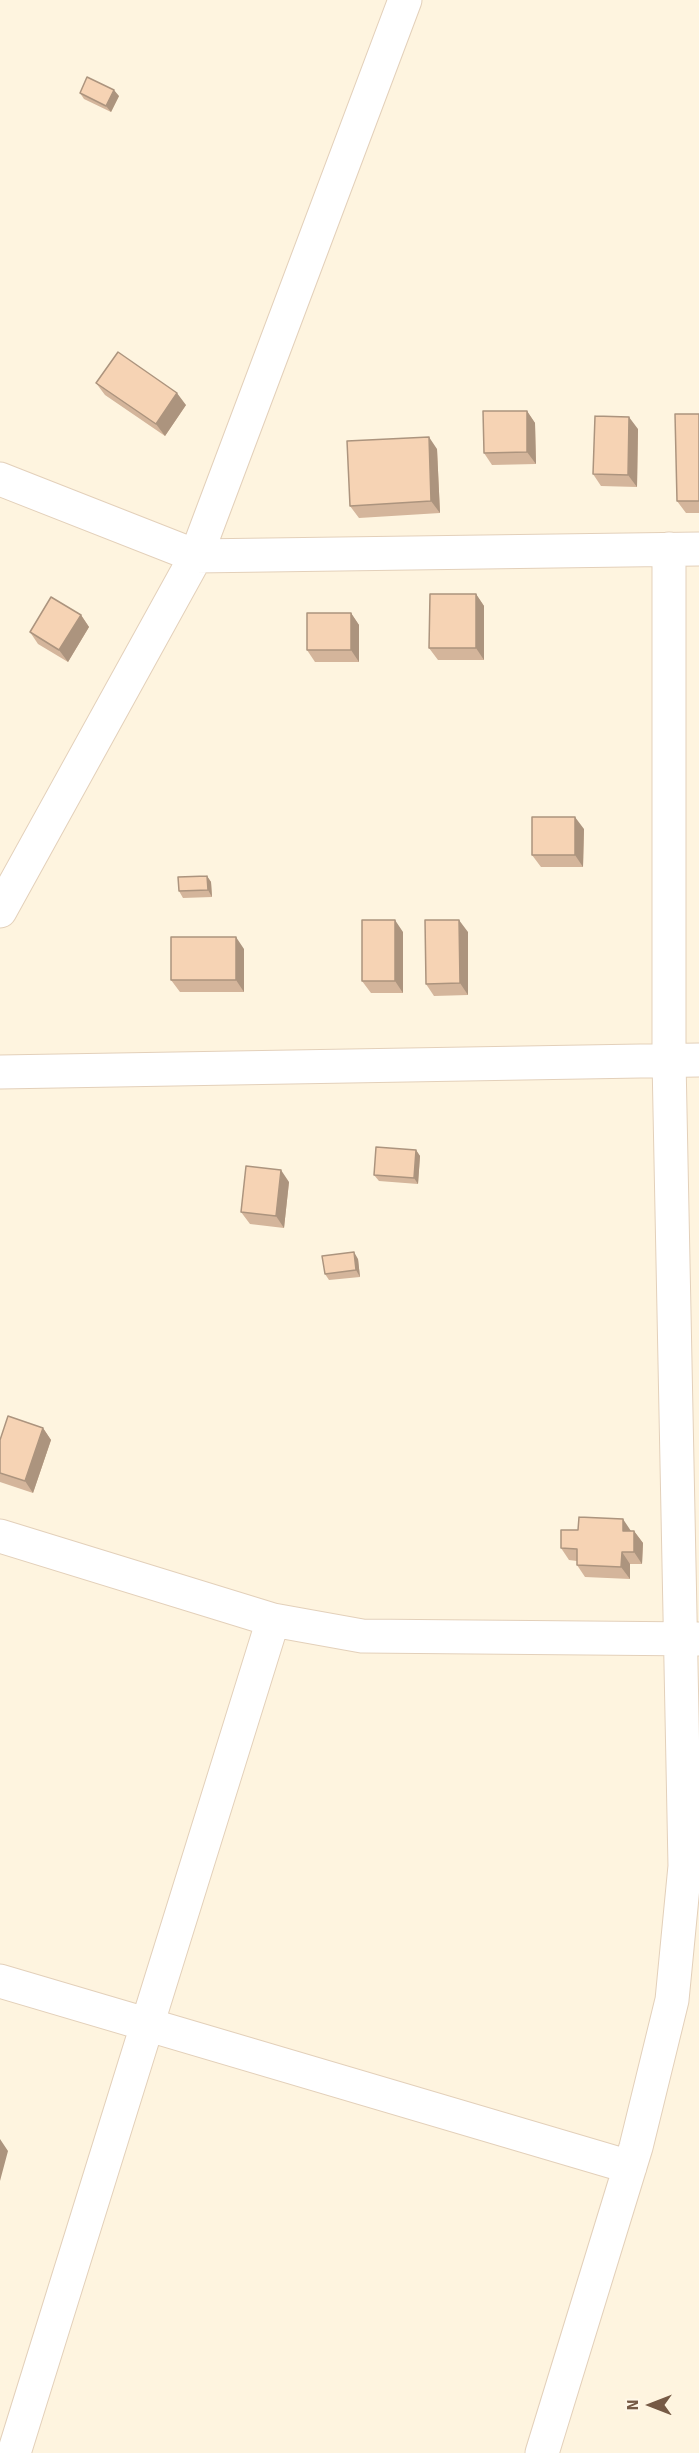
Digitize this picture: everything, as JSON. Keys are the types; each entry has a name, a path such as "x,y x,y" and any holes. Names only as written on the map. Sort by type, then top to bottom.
{"street":[{"path":"0,911 196,556 405,0"},
{"path":"0,479 196,556 684,549 684,1060 690,1639 684,1877 672,2000 630,2168 542,2453"},
{"path":"0,1072 684,1060"},
{"path":"0,1536 273,1620 362,1636 690,1639"},
{"path":"14,2453 273,1620"},
{"path":"0,1981 630,2168"}],"building":[{"path":"87,77 114,90 106,106 80,93"},
{"path":"118,352 177,393 156,424 96,383"},
{"path":"483,411 527,411 527,452 484,453"},
{"path":"675,414 699,414 699,501 677,501"},
{"path":"595,416 629,417 628,475 593,474"},
{"path":"429,437 431,501 350,506 347,441"},
{"path":"430,594 476,594 476,648 429,648"},
{"path":"51,597 81,615 59,650 30,632"},
{"path":"307,613 351,613 351,650 307,650"},
{"path":"532,817 575,817 575,855 532,855"},
{"path":"207,876 208,890 179,891 178,877"},
{"path":"362,920 395,920 395,981 362,981"},
{"path":"425,920 459,920 460,983 426,984"},
{"path":"171,937 236,937 236,980 171,980"},
{"path":"376,1147 416,1150 414,1178 374,1175"},
{"path":"246,1166 281,1170 276,1216 241,1212"},
{"path":"354,1252 356,1270 325,1274 322,1256"},
{"path":"8,1416 43,1428 25,1481 0,1473 0,1440"},
{"path":"579,1517 623,1519 623,1531 634,1531 634,1552 622,1552 621,1567 577,1565 577,1549 561,1548 561,1530 578,1530"}]}
